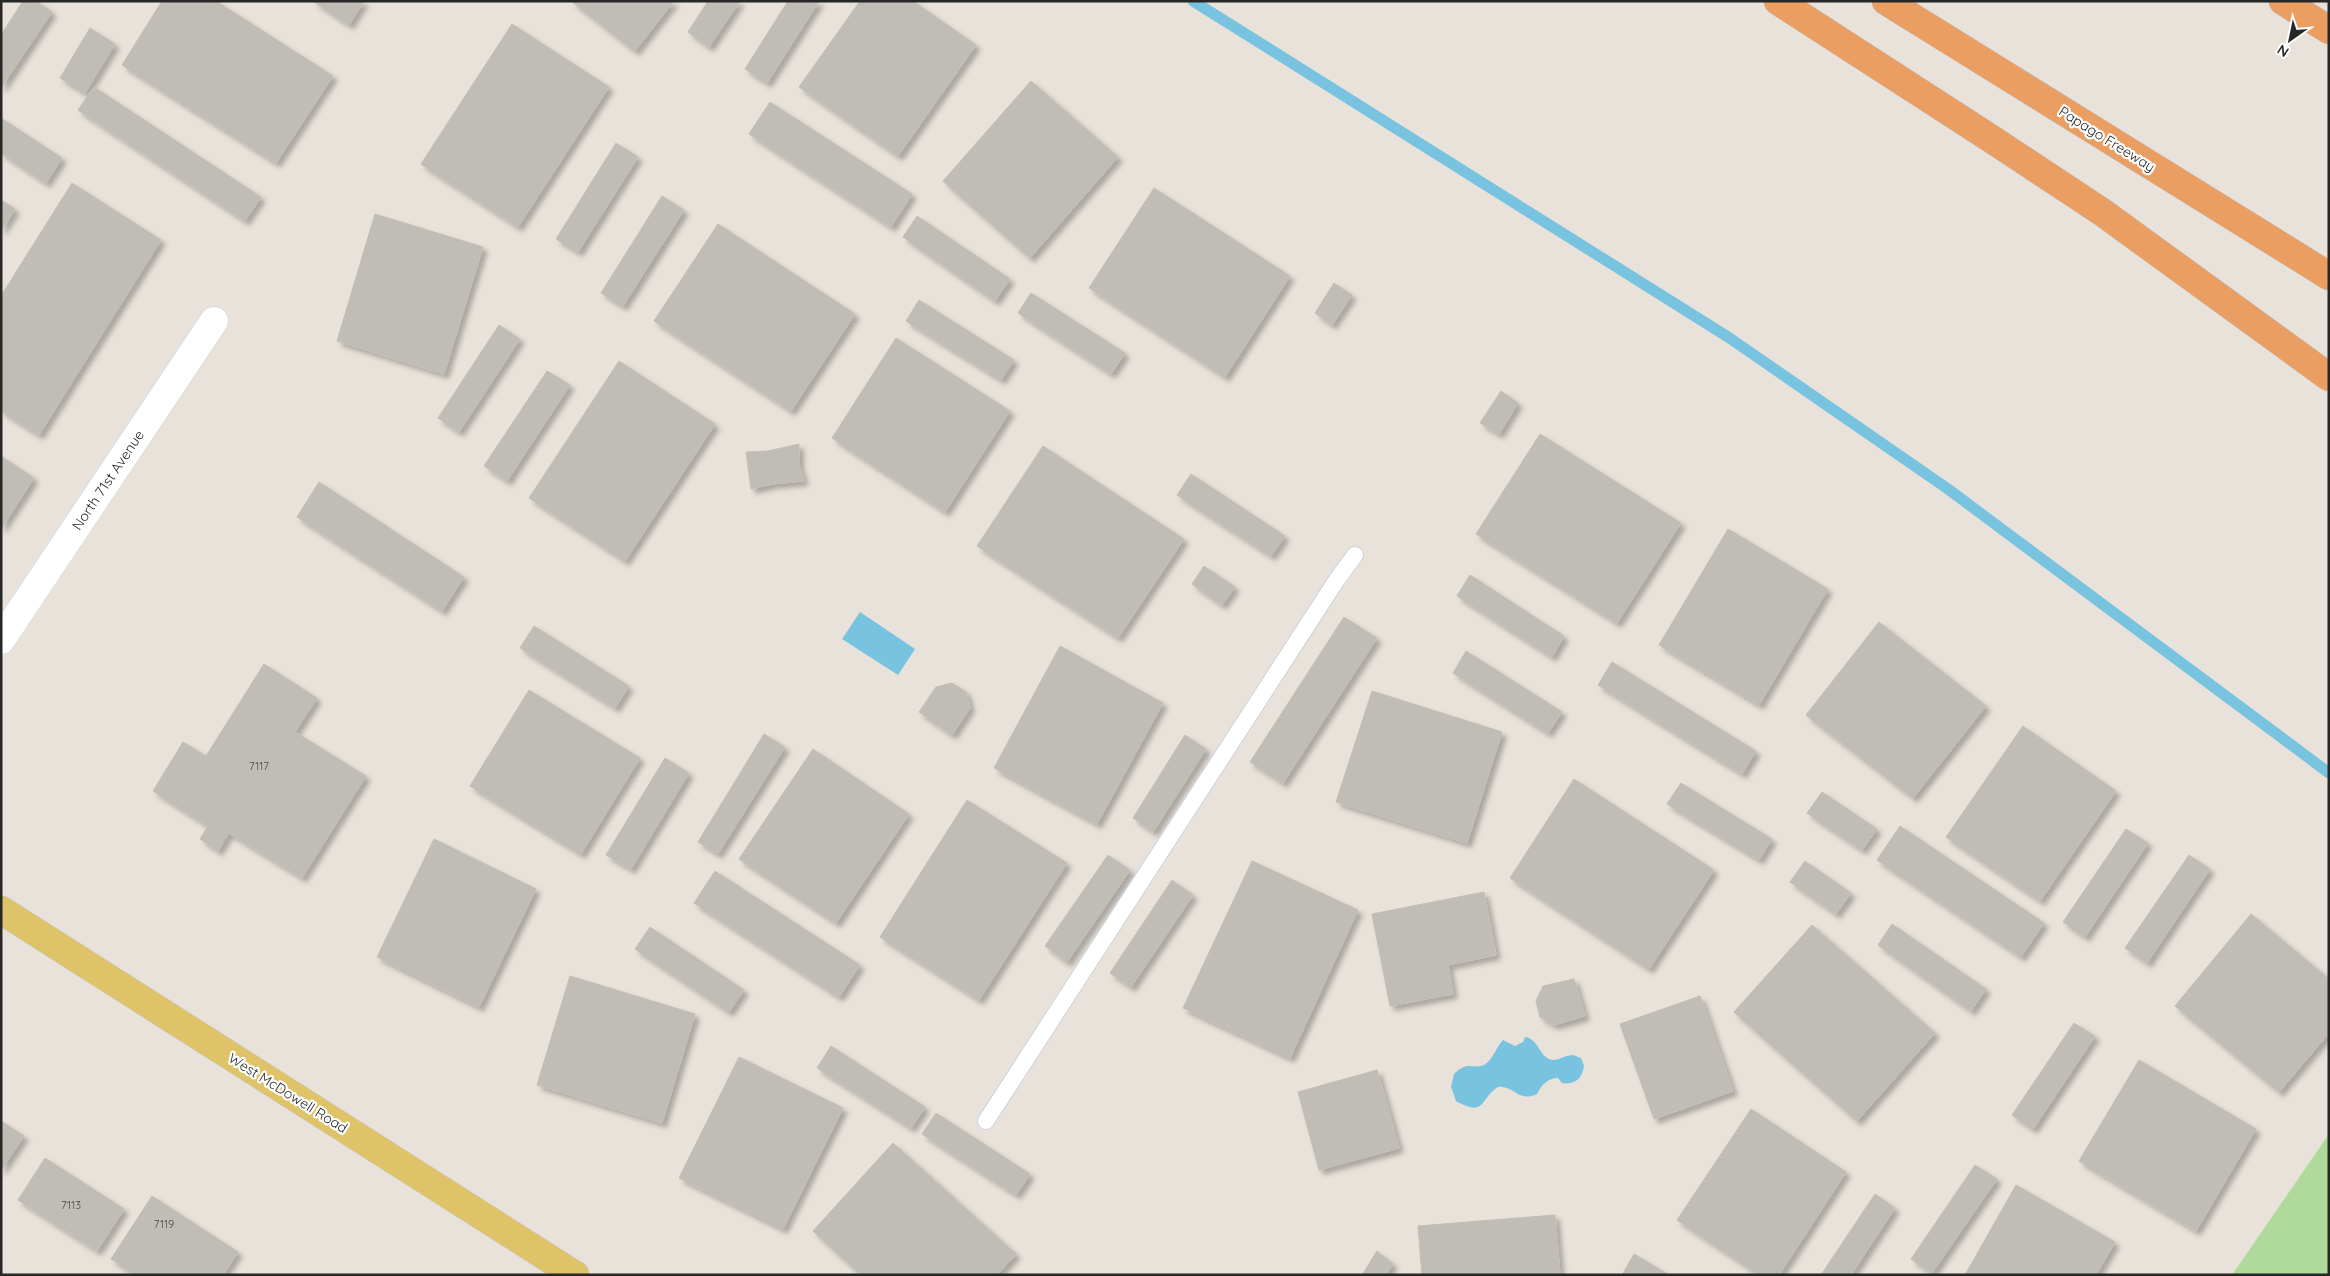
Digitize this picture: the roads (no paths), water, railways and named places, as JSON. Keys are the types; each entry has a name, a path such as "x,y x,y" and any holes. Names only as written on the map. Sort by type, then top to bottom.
{"highway":[{"path":"1778,1 2102,212 2329,377"},
{"name":"Papago Freeway","path":"1886,1 2329,276"},
{"path":"2283,1 2329,30"}],"main road":[{"name":"West McDowell Road","path":"1,910 575,1275"}],"street":[{"name":"North 71st Avenue","path":"1,640 214,321"}],"lane":[{"path":"986,1121 1336,581 1355,555"}],"water":[{"path":"860,612 915,649 898,675 842,639"},
{"path":"1525,1037 1534,1041 1548,1059 1555,1060 1573,1055 1581,1058 1584,1066 1580,1078 1571,1083 1562,1083 1558,1078 1551,1079 1543,1085 1537,1094 1531,1096 1521,1095 1503,1087 1498,1087 1478,1107 1473,1108 1456,1101 1451,1087 1454,1074 1463,1067 1484,1065 1490,1060 1503,1040 1515,1046 1523,1042"}],"waterway":[{"path":"1193,1 1728,337 1948,489 2329,773"}]}
